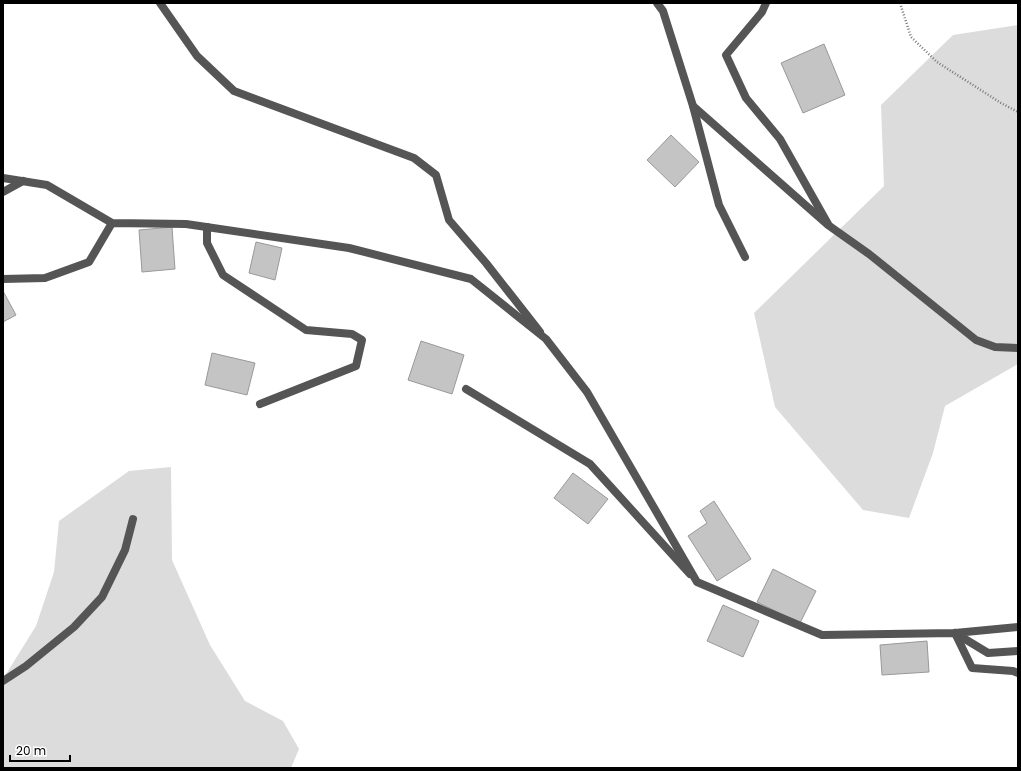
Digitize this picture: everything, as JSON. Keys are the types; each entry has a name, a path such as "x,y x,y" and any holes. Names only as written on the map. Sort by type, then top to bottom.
{"street":[{"path":"160,3 197,56 234,91 414,158 436,175 449,220 486,263 587,392 697,582"},
{"path":"657,3 663,11 693,106 719,204 745,257"},
{"path":"766,3 762,12 726,55 746,98 780,139 828,225"},
{"path":"693,106 828,225 869,254 976,340 995,347 1018,348"},
{"path":"3,178 47,185 112,223 186,224 349,248 471,279 546,339"},
{"path":"3,192 23,181"},
{"path":"3,279 45,278 89,262 112,223"},
{"path":"207,227 207,243 223,275 306,330 352,334 362,340 356,366 260,404"},
{"path":"466,388 590,464 697,582 822,635 956,633 1018,627"},
{"path":"3,681 26,666 74,627 102,598 125,550 133,519"},
{"path":"956,633 988,653 1018,651"},
{"path":"956,633 972,668 1013,671 1018,673"}],"path":[{"path":"900,3 911,37 937,62 1001,103 1018,112"}],"shaded area":[{"path":"1018,25 1018,364 945,406 933,453 909,518 863,510 775,407 754,313 884,186 881,105 953,35"},
{"path":"171,467 172,560 210,645 245,701 283,721 299,749 291,768 3,768 3,679 36,626 54,572 59,521 129,471"}],"building":[{"path":"824,44 845,95 803,113 781,63"},
{"path":"671,135 699,162 675,187 647,160"},
{"path":"172,227 175,269 142,272 139,230"},
{"path":"256,242 282,248 275,280 249,273"},
{"path":"3,291 16,315 3,322"},
{"path":"421,341 464,355 452,394 408,380"},
{"path":"212,353 255,363 247,395 205,385"},
{"path":"573,473 608,499 588,524 554,498"},
{"path":"714,501 751,559 717,581 688,536 707,523 700,511"},
{"path":"773,569 816,591 800,623 757,602"},
{"path":"723,605 759,621 743,657 707,641"},
{"path":"927,641 929,672 882,675 880,645"}]}
